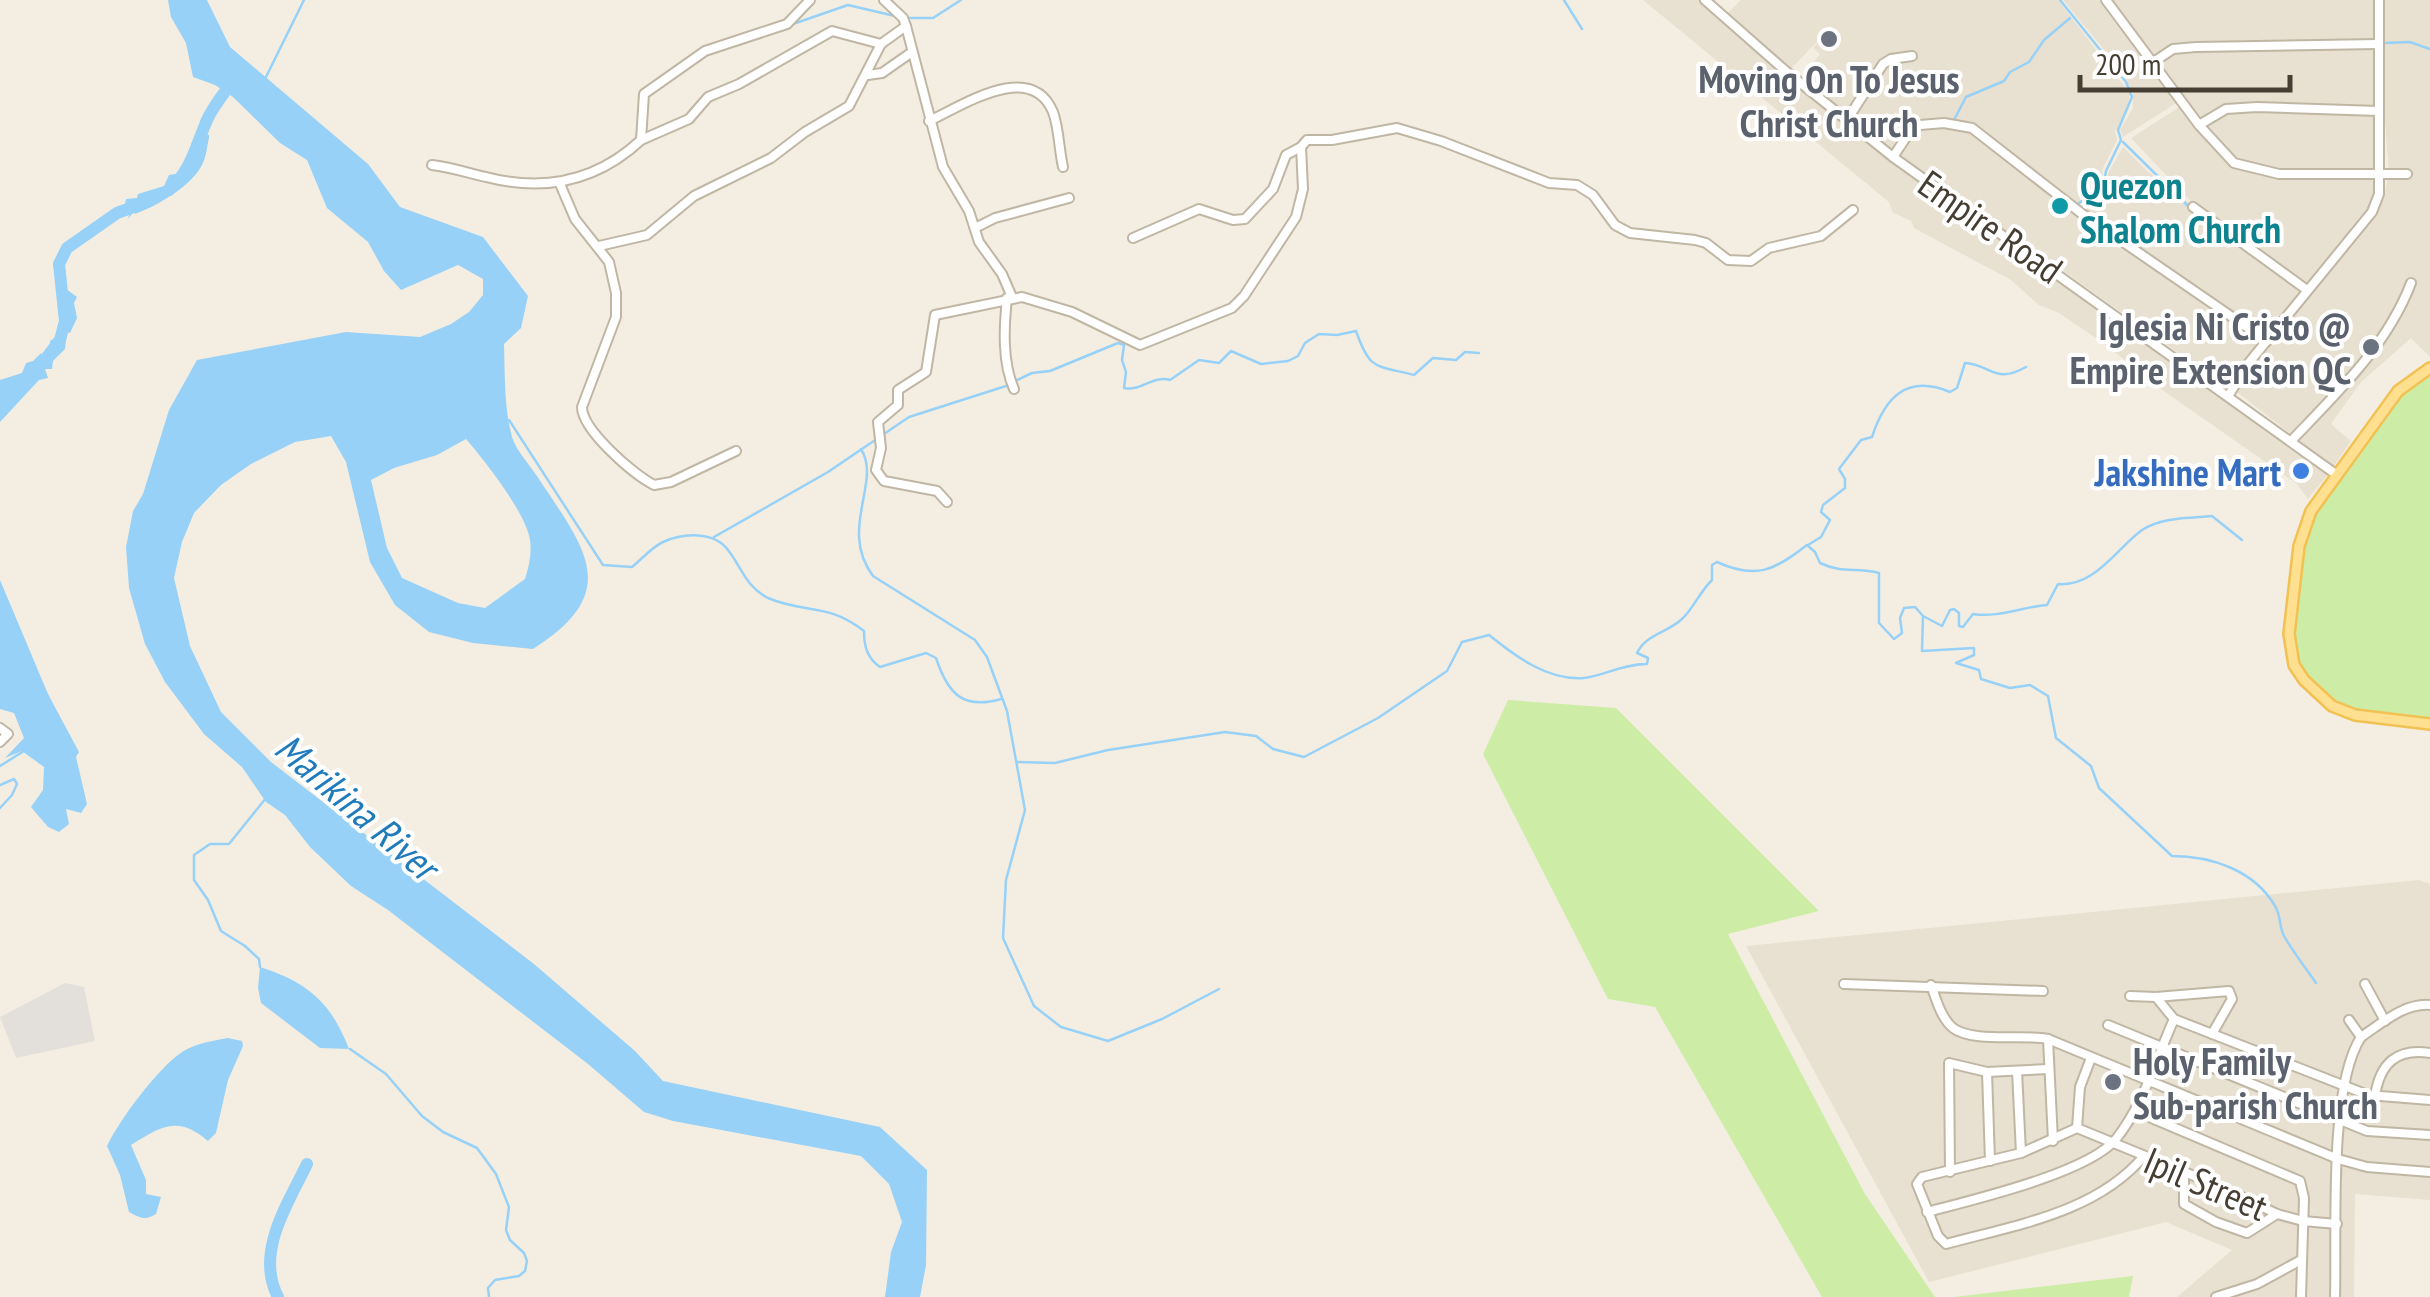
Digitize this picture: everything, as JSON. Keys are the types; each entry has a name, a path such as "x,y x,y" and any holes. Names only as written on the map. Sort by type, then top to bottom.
{"main road":[{"path":"2430,368 2398,391 2311,511 2298,546 2290,615 2294,665 2324,700 2346,713 2430,724"}],"street":[{"path":"640,140 644,94 706,51 788,24 810,0"},
{"path":"884,0 906,26 943,167 975,228 978,242 1002,274 1010,298 1004,328 1008,375 1014,389"},
{"name":"Empire Road","path":"1705,0 1893,158 2337,475"},
{"path":"2106,0 2198,125 2234,163 2293,175 2407,174"},
{"path":"2229,396 2247,365 2372,212 2380,194 2379,0"},
{"path":"598,246 647,235 694,196 783,150 804,132 849,106 881,44 906,26"},
{"path":"432,165 490,178 560,184 601,169 640,140 689,118 708,97 739,84 832,31 881,44"},
{"path":"2150,61 2173,50 2196,47 2378,44"},
{"path":"868,75 882,73 912,52"},
{"path":"1847,120 1883,64 1912,56"},
{"path":"929,122 988,94 1012,86 1028,88 1044,98 1052,109 1063,166"},
{"path":"2198,125 2226,109 2379,111"},
{"path":"1893,158 1912,130 1928,122 1972,128 2081,214 2267,340"},
{"path":"1132,238 1199,209 1233,220 1245,219 1273,188 1286,155 1307,140 1332,140 1397,128 1549,183 1577,184 1593,196 1614,225 1630,232 1706,243 1728,260 1751,262 1769,248 1813,239 1853,210"},
{"path":"948,502 937,491 900,485 878,476 878,422 896,408 898,390 926,372 935,315 1010,298 1072,312 1140,345 1232,308 1296,218 1303,189 1301,147"},
{"path":"560,184 575,219 609,262 616,293 617,313 582,407 584,421 629,468 654,485 671,482 736,452"},
{"path":"975,228 995,218 1068,198"},
{"path":"2193,207 2307,290"},
{"path":"2291,441 2371,353 2397,317 2411,283"},
{"path":"0,728 8,734 0,742"},
{"path":"1844,984 2043,991"},
{"path":"2365,984 2385,1020"},
{"path":"1930,985 1943,1016 1955,1030 2001,1038 2048,1039 2338,1160 2367,1167 2430,1172"},
{"path":"2130,996 2228,991 2232,999 2212,1034"},
{"path":"2156,997 2174,1019 2344,1085 2375,1096 2430,1100"},
{"path":"2335,1297 2340,1122 2344,1085 2354,1049 2361,1038 2385,1020 2417,1004 2430,1005"},
{"path":"1928,1212 2020,1187 2066,1169 2113,1142 2134,1111 2174,1019"},
{"path":"2348,1020 2361,1038"},
{"path":"2108,1025 2366,1131 2430,1135"},
{"path":"2048,1039 2053,1141"},
{"path":"2375,1096 2384,1065 2398,1054 2412,1050 2430,1053"},
{"path":"2091,1058 2080,1087 2077,1128 2021,1153 1918,1182 1944,1244 2078,1205 2114,1187 2144,1156"},
{"path":"1950,1172 1948,1063 1987,1072 2048,1068"},
{"path":"2017,1071 2021,1153"},
{"path":"1987,1072 1990,1161"},
{"path":"2134,1111 2300,1181 2304,1198 2301,1297"},
{"name":"Ipil Street","path":"2077,1128 2276,1214 2338,1224"},
{"path":"2184,1171 2184,1204 2203,1216 2247,1232 2276,1214"},
{"path":"2216,1297 2257,1284 2301,1260"},
{"path":"2257,1284 2258,1297"}],"shaded area":[{"path":"1643,0 1702,0 1874,147 2226,390 2329,473 2308,499 2297,484 2161,389 2102,342 2059,313 2039,305 2011,280 1914,228 1911,221 1892,212 1889,202"},
{"path":"1741,0 2058,0 2130,94 2103,176 2074,206 2264,341 2232,386 2198,367 2047,259 2003,235 1799,81 1820,54 1813,48 1826,32 1788,72 1724,17"},
{"path":"2063,0 2103,0 2107,12 2152,66 2165,50 2149,57 2106,0 2377,0 2376,39 2235,41 2178,47 2376,45 2378,110 2248,107 2212,110 2199,119 2181,100 2123,137 2120,130 2133,108 2133,92 2116,64"},
{"path":"2384,0 2430,0 2430,357 2411,338 2361,382 2331,424 2351,441 2333,467 2237,392 2249,364 2268,341 2080,207 2107,184 2108,173 2123,147 2147,171 2200,211 2131,138 2184,104 2225,155 2264,175 2381,177 2375,208 2389,173 2379,43 2388,42 2383,40"},
{"path":"2307,109 2378,113 2378,170 2263,171 2226,152 2204,122 2221,113"},
{"path":"2419,880 2430,884 2430,1200 2355,1194 2354,1297 2177,1297 2232,1250 2166,1222 1929,1282 1746,946"},
{"path":"65,983 84,987 95,1041 16,1058 0,1017"}],"green space":[{"path":"2430,368 2430,722 2352,713 2325,698 2299,669 2292,651 2294,598 2307,522 2398,391"},
{"path":"1508,700 1616,708 1819,911 1728,934 1865,1194 1935,1297 1822,1297 1655,1007 1608,999 1483,754"},
{"path":"2133,1276 2129,1297 1954,1297"}],"water":[{"path":"168,0 207,0 230,47 368,164 400,207 483,237 528,296 521,328 504,344 509,426 516,447 569,526 587,568 587,588 579,608 533,649 473,643 429,632 395,605 370,562 346,462 331,436 295,442 251,464 221,485 194,513 182,542 174,578 190,646 221,712 271,762 534,964 635,1051 663,1081 880,1127 927,1170 926,1265 920,1297 885,1297 891,1252 902,1222 889,1184 861,1156 673,1121 644,1112 588,1064 388,910 351,886 310,847 285,815 266,802 242,767 204,734 165,682 145,644 129,588 126,547 133,511 143,494 169,410 197,360 346,332 420,337 469,312 483,295 483,279 458,265 401,290 384,271 368,242 327,208 307,160 280,143 233,97 193,77 186,43 171,17","holes":["466,439 513,502 531,545 525,579 485,608 458,603 402,578 387,548 371,480 394,468 437,455"]},
{"path":"202,134 209,138 204,161 196,173 171,196 143,211 134,211 128,219 131,209 125,204 126,199 164,186 169,175 175,174 176,181 180,180 191,158 200,151"},
{"path":"65,269 62,286 77,297 77,318 70,333 67,332 65,349 53,361 52,369 45,369 48,378 39,380 0,422 0,380 22,373 26,363 41,353 42,358 51,357 50,341 66,330 66,304 55,283 62,279"},
{"path":"0,580 48,694 79,752 76,757 87,804 81,813 66,809 69,824 59,832 48,827 31,807 43,790 44,767 22,751 5,758 24,738 14,713 0,709"},
{"path":"260,967 315,996 334,1018 349,1049 320,1048 261,1003"},
{"path":"228,1038 242,1041 243,1046 228,1080 216,1133 208,1141 188,1128 170,1126 131,1145 146,1180 146,1194 161,1197 152,1216 142,1218 129,1212 120,1175 107,1146 113,1135 140,1095 172,1060 193,1046"}],"waterway":[{"path":"265,79 304,0"},
{"path":"908,18 933,18 961,0"},
{"path":"1564,0 1582,29"},
{"path":"2060,0 2126,82 2132,97 2118,130 2121,140 2104,182 2078,204"},
{"path":"793,24 848,5 895,16"},
{"path":"1954,120 1966,97 2004,81 2010,72 2029,62 2044,40 2070,18"},
{"path":"756,38 772,33"},
{"path":"2383,43 2410,42 2430,49"},
{"path":"169,190 187,168 210,114 232,82"},
{"path":"2123,142 2189,207"},
{"path":"38,369 60,340 65,321 59,264 67,248 117,213 147,202"},
{"path":"1015,381 1118,343 1124,345 1124,388 1130,389 1170,380 1199,360 1219,363 1231,351 1261,364 1288,361 1319,334 1356,331 1370,360 1414,375 1433,358 1456,360 1465,352 1479,353"},
{"path":"1808,545 1821,537 1830,520 1821,512 1823,505 1845,488 1839,469 1861,440 1872,437 1891,400 1921,386 1950,392 1957,388 1965,363 1999,374 2026,367"},
{"path":"714,537 828,472 909,417 1006,386"},
{"path":"509,420 603,565 632,567 671,539 715,539 761,594 781,603 839,616 864,631 867,651 880,667 926,653 936,658 946,681 959,696 976,702 1001,699"},
{"path":"861,449 867,476 859,541 873,576 975,640 987,657 1007,711 1025,810 1006,880 1003,938 1034,1006 1061,1027 1108,1041 1219,989"},
{"path":"1923,616 1942,626 1954,609 1959,613 1959,626 1963,627 1973,614 1992,615 2047,605 2058,584 2083,580 2142,530 2167,520 2212,516 2242,540"},
{"path":"1017,762 1055,763 1108,750 1225,732 1256,736 1273,749 1304,757 1378,718 1447,671 1462,642 1489,635 1521,659 1558,676 1584,678 1647,664 1648,658 1637,653 1651,638 1686,615 1712,580 1712,565 1717,562 1743,570 1765,570 1807,545 1820,563 1879,573 1879,623 1894,639 1902,633 1900,618 1904,608 1915,607 1923,616 1922,651 1974,648 1974,655 1956,663 1979,670 1981,679 2010,688 2030,685 2048,696 2056,738 2091,766 2099,788 2172,856 2216,862 2256,883 2275,906 2284,936 2316,983"},
{"path":"0,766 24,751"},
{"path":"0,785 14,779 17,784 0,808"},
{"path":"260,967 259,959 245,946 221,931 208,900 194,880 194,855 210,844 229,844 266,798"},
{"path":"350,1049 386,1074 422,1116 443,1132 477,1148 496,1174 509,1207 506,1230 527,1261 519,1276 495,1280 488,1288 489,1297"},
{"path":"278,1297 272,1280 272,1246 283,1212 307,1164"}],"place":[{"name":"Moving On To Jesus Christ Church","path":"1829,39"},
{"name":"Quezon Shalom Church","path":"2060,206"},
{"name":"Iglesia Ni Cristo @ Empire Extension QC","path":"2371,347"},
{"name":"Jakshine Mart","path":"2301,471"},
{"name":"Holy Family Sub-parish Church","path":"2113,1082"}],"water label":[{"name":"Marikina River","path":"357,806"}]}
